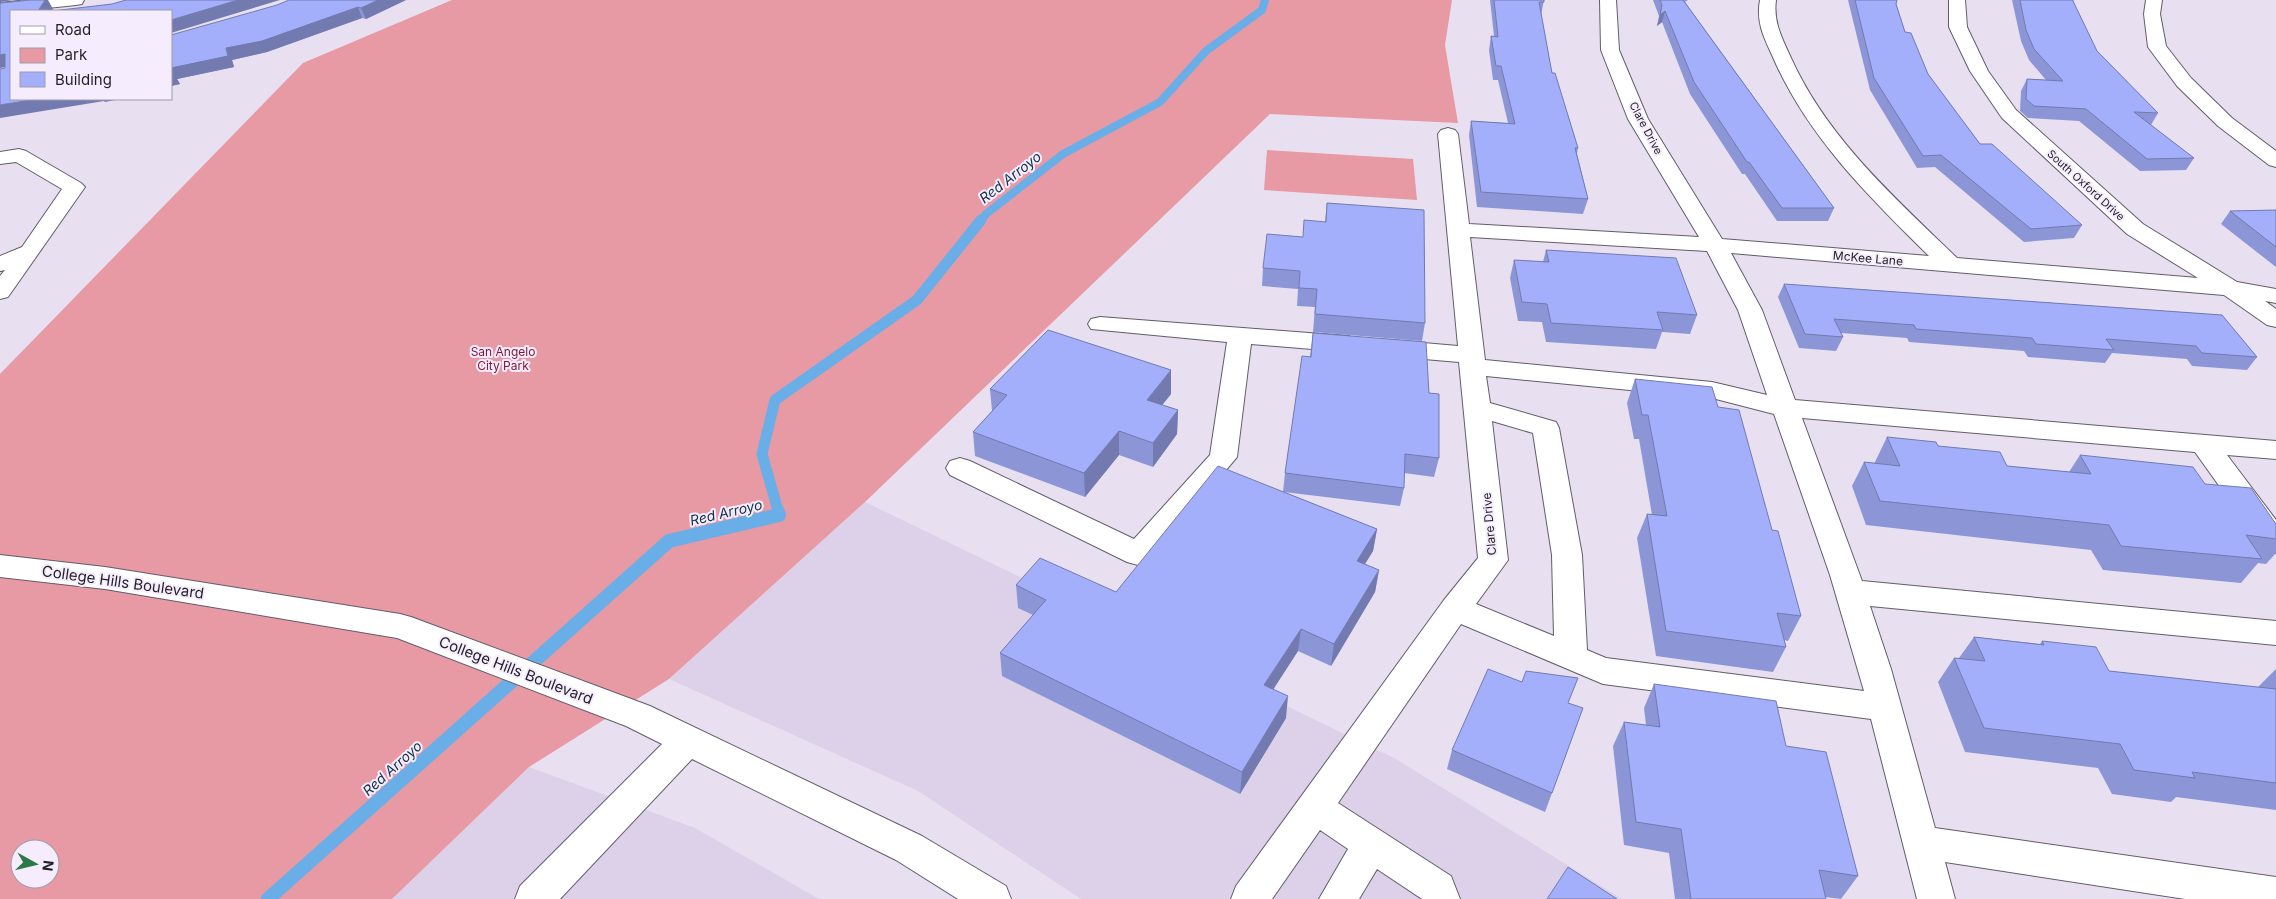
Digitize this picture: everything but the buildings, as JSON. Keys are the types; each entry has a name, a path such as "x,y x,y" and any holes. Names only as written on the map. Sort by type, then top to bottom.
{"street":[{"path":"0,8 76,0"},
{"name":"Clare Drive","path":"1608,0 1610,50 1638,119 1715,245 1750,310 1851,592 1936,899"},
{"path":"1768,0 1767,20 1784,67 1805,103 1839,149 1876,192 1951,265"},
{"name":"South Oxford Drive","path":"1957,0 1958,27 1979,71 2009,114 2135,229 2230,288 2276,320"},
{"path":"2154,0 2152,14 2157,46 2184,82 2225,122 2276,161"},
{"name":"Clare Drive","path":"1250,899 1455,608 1494,560 1448,134"},
{"path":"0,158 20,155 74,187 0,292"},
{"name":"McKee Lane","path":"1459,230 1715,245 2230,288 2276,296"},
{"path":"0,264 30,252"},
{"path":"1100,324 1240,335 1712,390 1785,408 2276,450"},
{"path":"960,468 1138,554 1223,457 1240,335"},
{"path":"1478,408 1546,428 1567,555 1571,657"},
{"path":"2202,443 2276,542"},
{"name":"College Hills Boulevard","path":"0,566 105,578 400,626 638,716 909,848 992,899"},
{"path":"1851,592 2276,633"},
{"path":"1455,608 1603,671 1884,707"},
{"path":"534,899 687,741"},
{"path":"1315,807 1438,888 1441,899"},
{"path":"1920,842 2276,895"},
{"path":"1338,899 1372,844"}],"shaded area":[{"path":"865,502 1396,759 1622,899 1081,899 918,791 669,679"},
{"path":"529,767 695,828 819,899 392,899"}],"green space":[{"name":"San Angelo City Park","path":"452,0 1452,0 1445,45 1458,123 1270,114 865,502 669,679 529,767 392,899 0,899 0,374 303,63"},
{"path":"1267,150 1413,159 1417,200 1264,190"}],"waterway":[{"name":"Red Arroyo","path":"980,222 986,214 1063,154 1160,102 1206,51 1262,10 1265,0"},
{"name":"Red Arroyo","path":"779,514 762,454 775,400 917,300 981,220"},
{"name":"Red Arroyo","path":"268,899 669,541 779,515 778,512"}]}
